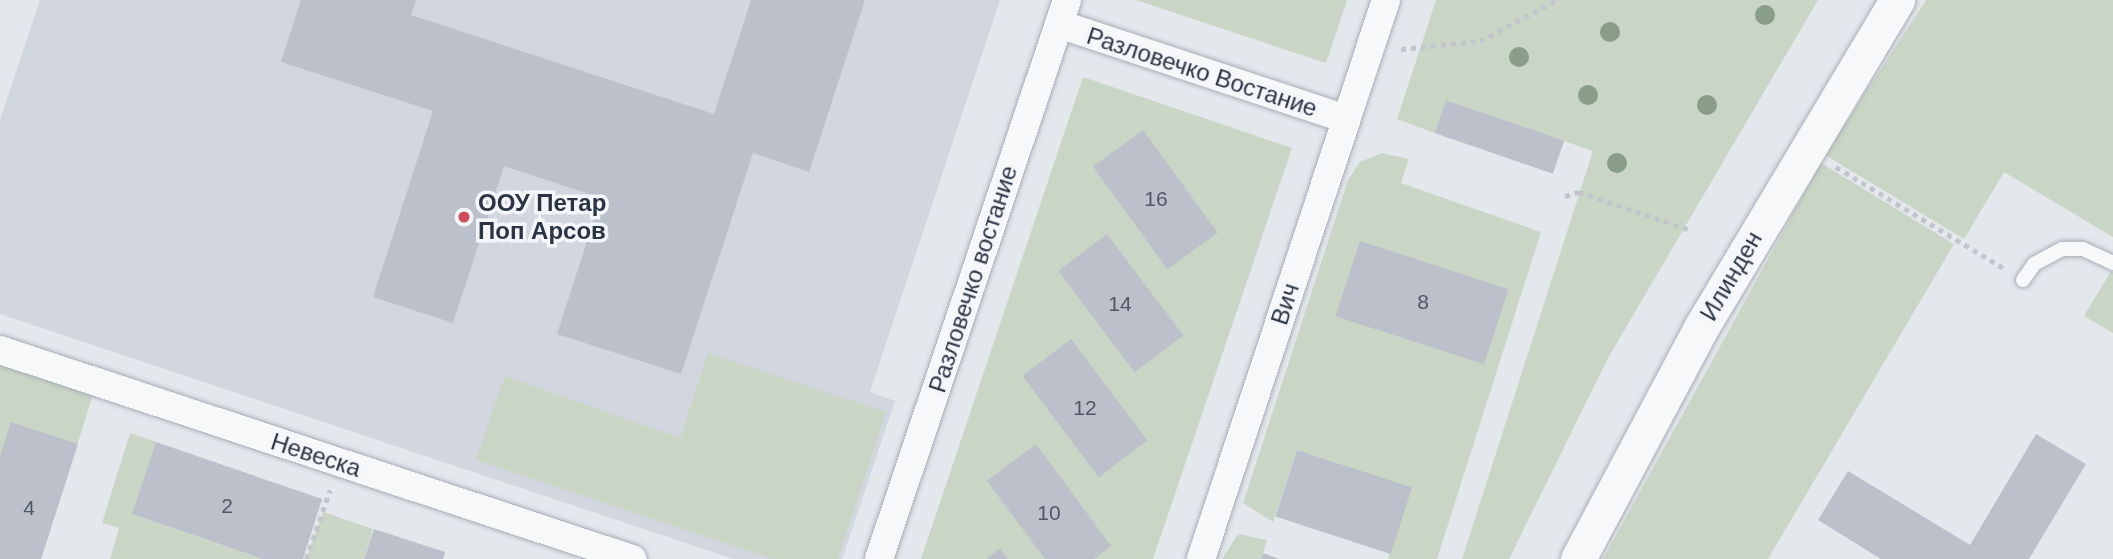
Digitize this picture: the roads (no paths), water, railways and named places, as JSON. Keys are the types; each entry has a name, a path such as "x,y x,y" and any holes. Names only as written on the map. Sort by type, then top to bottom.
{"street":[{"name":"Вич","path":"1200,559 1386,0"},
{"name":"Илинден","path":"1578,559 1806,149 1897,0"},
{"name":"Разловечко Востание","path":"1063,12 1346,119"},
{"name":"Разловечко востание","path":"879,559 1063,12"},
{"name":"Невеска","path":"0,350 632,559"}],"lane":[{"path":"2024,281 2034,264 2062,249 2083,249 2113,263"}],"place":[{"name":"ООУ Петар Поп Арсов","path":"464,217"}]}
